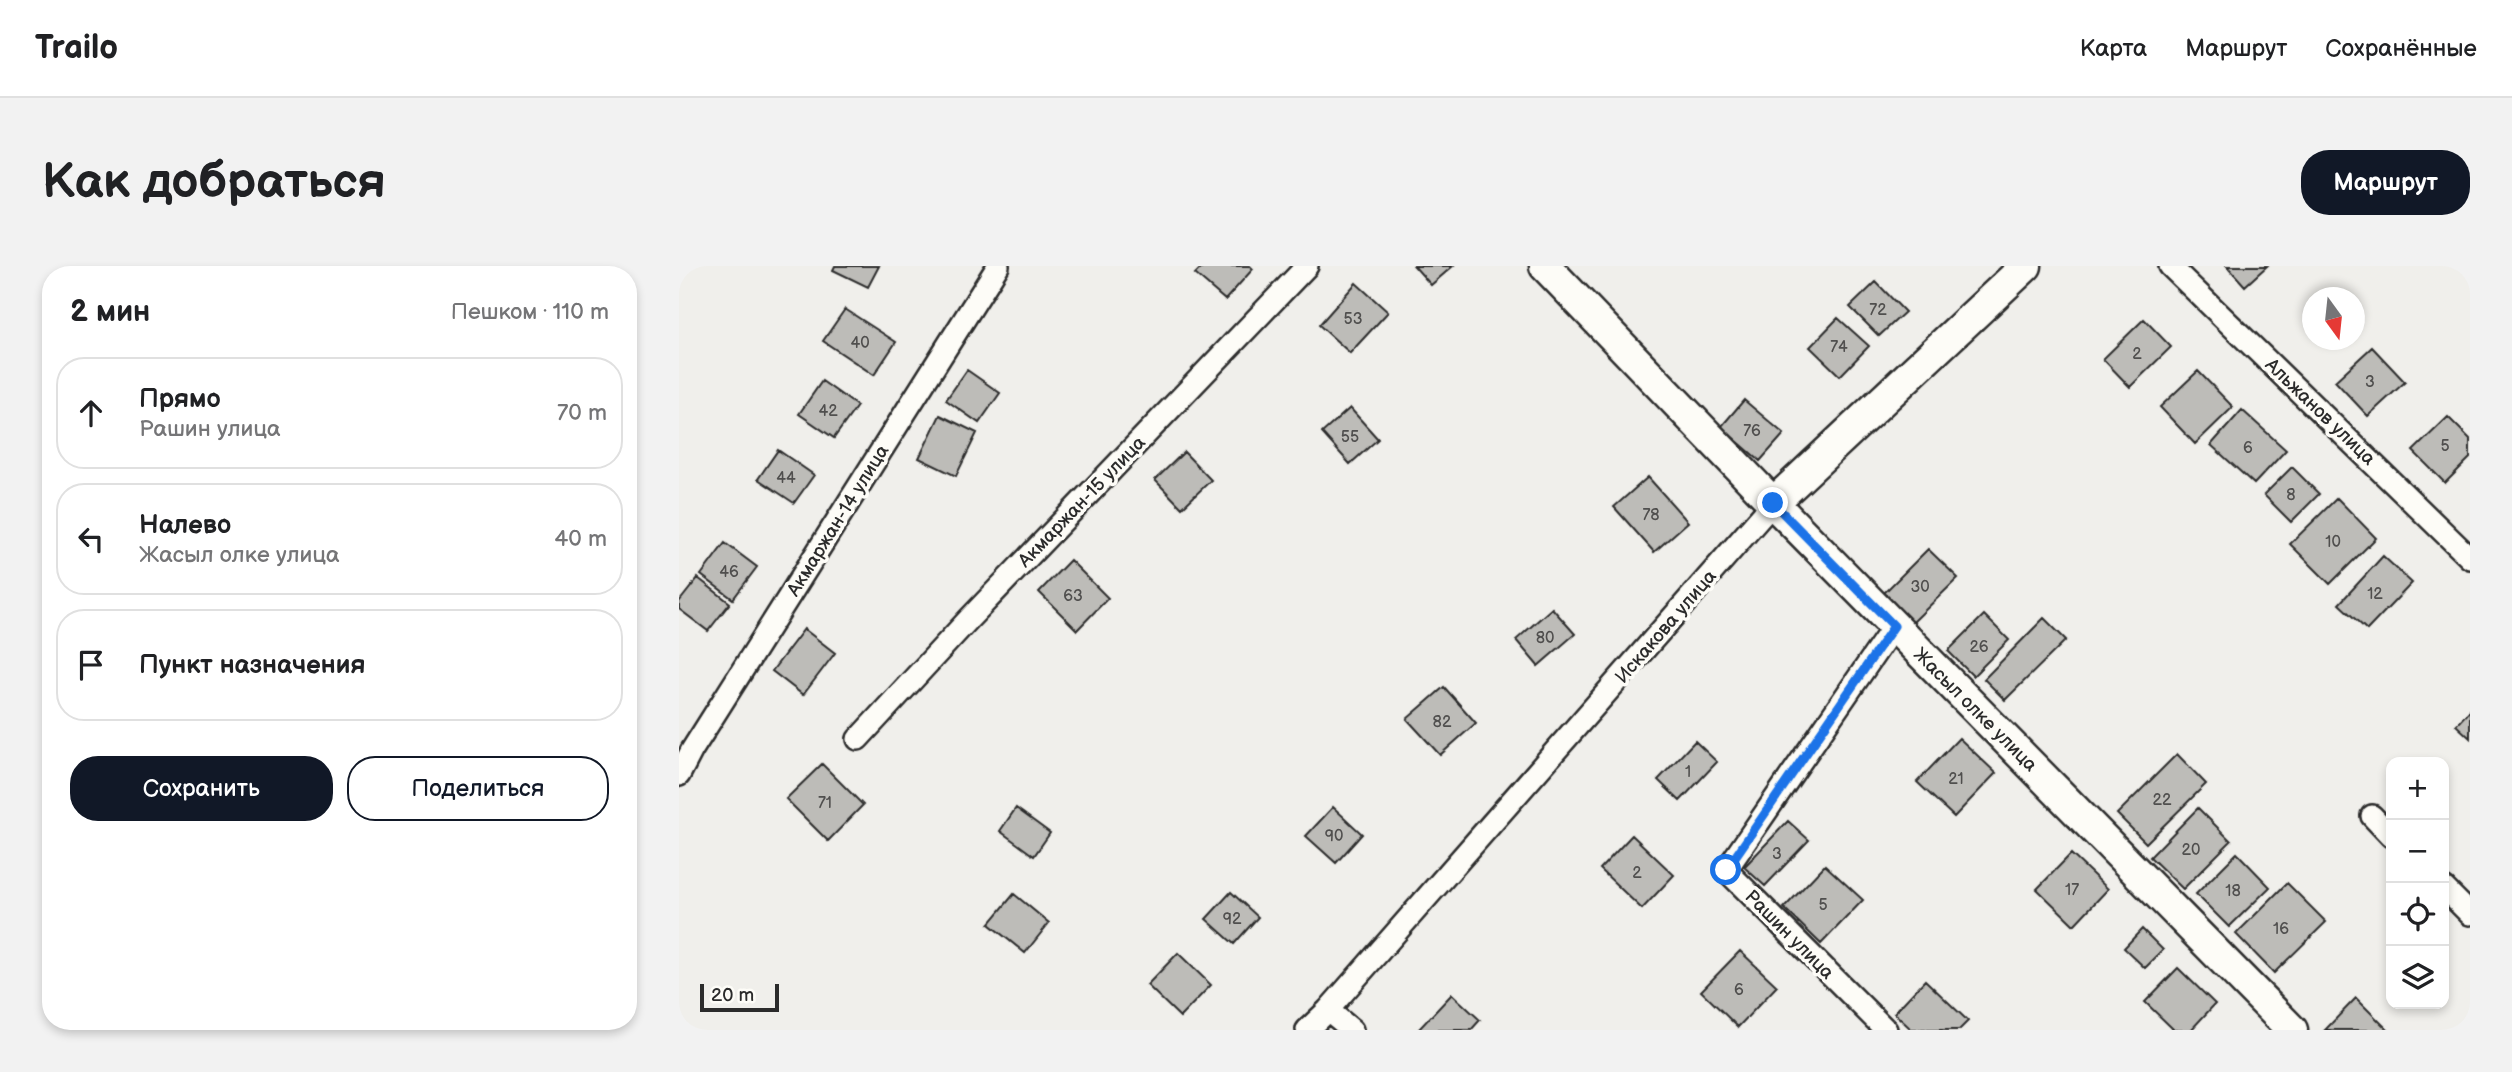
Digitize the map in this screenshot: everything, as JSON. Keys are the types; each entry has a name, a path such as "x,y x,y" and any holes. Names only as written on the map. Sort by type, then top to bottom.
{"street":[{"name":"Акмаржан-14 улица","path":"679,775 691,750 998,266"},
{"name":"Акмаржан-15 улица","path":"858,739 968,620 1307,266"},
{"name":"Жасыл олке улица","path":"1545,266 1773,503 2292,1030"},
{"name":"Искакова улица","path":"1307,1030 1328,1010 1773,503 2026,266"},
{"name":"Альжанов улица","path":"2171,266 2470,558"},
{"name":"Рашин улица","path":"1885,1030 1726,870 1894,626"},
{"path":"2372,816 2386,831"},
{"path":"2449,893 2470,914"},
{"path":"1328,1010 1352,1030"}],"building":[{"path":"835,266 879,266 868,287 833,270"},
{"path":"1203,266 1250,266 1253,269 1225,300 1195,274"},
{"path":"1414,266 1453,266 1431,285"},
{"path":"2227,266 2267,266 2245,286"},
{"path":"1876,282 1905,312 1879,336 1850,307"},
{"path":"1356,283 1388,312 1350,353 1319,325"},
{"path":"845,309 896,342 874,375 823,341"},
{"path":"1838,318 1869,346 1840,376 1810,347"},
{"path":"2144,319 2171,347 2130,387 2103,359"},
{"path":"2372,347 2405,382 2368,416 2335,381"},
{"path":"967,370 1000,393 979,423 946,400"},
{"path":"2198,371 2233,407 2195,444 2160,407"},
{"path":"822,381 857,406 834,438 799,414"},
{"path":"1744,400 1784,434 1760,461 1721,427"},
{"path":"1350,408 1378,439 1350,464 1322,433"},
{"path":"2242,410 2286,450 2254,484 2211,445"},
{"path":"940,415 977,433 956,476 919,458"},
{"path":"2448,417 2470,439 2470,458 2445,483 2413,451"},
{"path":"778,450 814,475 794,503 758,479"},
{"path":"1184,452 1211,480 1182,508 1155,480"},
{"path":"2292,467 2319,494 2291,522 2264,495"},
{"path":"1648,477 1688,522 1654,552 1614,507"},
{"path":"2337,498 2376,538 2330,584 2290,544"},
{"path":"725,543 757,567 733,599 701,575"},
{"path":"1928,549 1958,578 1912,623 1883,594"},
{"path":"2383,556 2412,583 2367,630 2339,604"},
{"path":"1070,560 1108,598 1077,630 1039,592"},
{"path":"698,578 730,603 708,631 679,609 679,602"},
{"path":"1552,608 1575,634 1538,666 1516,640"},
{"path":"1984,615 2009,640 1973,676 1948,651"},
{"path":"2044,618 2066,640 2005,700 1984,679"},
{"path":"804,629 835,653 803,695 772,671"},
{"path":"1444,687 1476,723 1440,755 1407,719"},
{"path":"2470,710 2470,738 2456,725"},
{"path":"1959,738 1996,773 1954,817 1917,782"},
{"path":"1695,741 1717,762 1680,801 1658,780"},
{"path":"2177,754 2206,784 2146,843 2117,814"},
{"path":"822,764 863,805 828,841 786,799"},
{"path":"1333,807 1362,834 1336,863 1306,836"},
{"path":"1016,808 1050,833 1034,856 1000,831"},
{"path":"2198,808 2231,841 2183,889 2150,857"},
{"path":"1788,821 1809,840 1765,886 1744,867"},
{"path":"1632,835 1674,875 1642,909 1600,869"},
{"path":"2237,853 2270,887 2229,927 2196,894"},
{"path":"2071,854 2108,889 2074,925 2037,889"},
{"path":"1825,865 1863,900 1821,944 1784,908"},
{"path":"2287,883 2326,922 2274,973 2236,934"},
{"path":"1231,892 1258,917 1234,944 1206,919"},
{"path":"1014,894 1049,923 1025,953 989,924"},
{"path":"2142,929 2163,950 2145,968 2124,948"},
{"path":"1740,951 1777,986 1738,1027 1701,991"},
{"path":"1178,953 1211,985 1180,1017 1147,985"},
{"path":"2178,968 2215,1004 2191,1030 2174,1030 2145,1002"},
{"path":"1925,980 1968,1021 1959,1030 1912,1030 1894,1013"},
{"path":"1452,994 1480,1020 1471,1030 1418,1030"},
{"path":"2356,998 2388,1030 2325,1030"}],"route":[{"path":"1726,870 1894,626 1773,503"}]}
